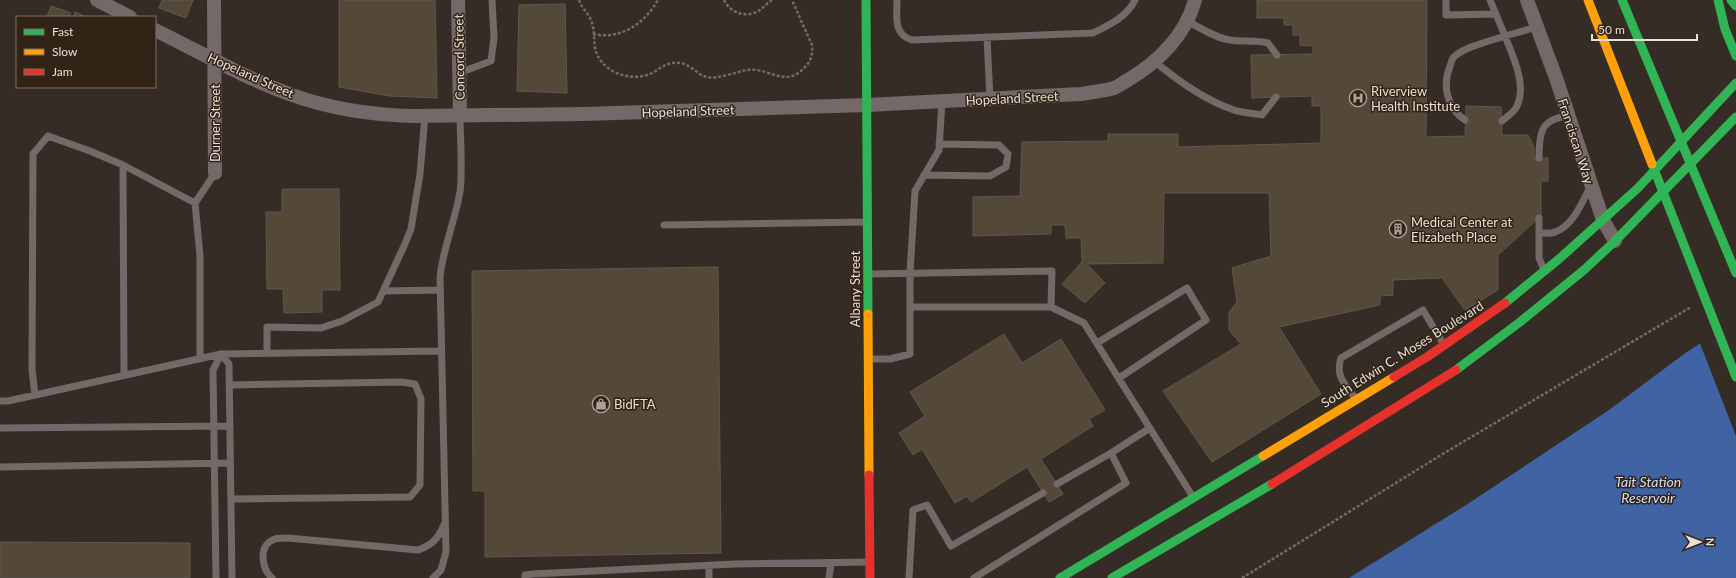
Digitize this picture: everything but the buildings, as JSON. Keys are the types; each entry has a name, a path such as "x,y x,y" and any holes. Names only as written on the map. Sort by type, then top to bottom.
{"main road":[{"name":"Albany Street","path":"866,0 870,578"},
{"path":"1588,0 1736,376"},
{"path":"1622,0 1736,273"},
{"path":"1718,0 1725,29 1736,56"},
{"path":"1731,0 1736,6"},
{"name":"South Edwin C. Moses Boulevard","path":"1060,578 1195,500 1446,348 1545,271 1603,220 1638,188 1736,83"},
{"path":"1112,578 1206,519 1258,492 1368,420 1457,365 1520,322 1584,270 1615,241 1736,117"},
{"path":"1714,140 1729,137"}],"street":[{"path":"97,0 128,16"},
{"name":"Durner Street","path":"214,0 215,173"},
{"name":"Concord Street","path":"458,0 460,114"},
{"name":"Hopeland Street","path":"156,30 264,84 292,95 331,106 394,115 584,114 867,105 1082,94 1115,87 1138,74 1154,61 1173,42 1187,21 1195,0"},
{"name":"Franciscan Way","path":"1527,0 1603,220 1615,241"}],"lane":[{"path":"460,73 491,61 494,38 492,0"},
{"path":"897,0 897,25 900,33 912,40 1093,33 1116,21 1133,5 1135,0"},
{"path":"1446,0 1446,15 1496,14"},
{"path":"1490,0 1519,73 1521,88 1517,107 1502,122"},
{"path":"1187,21 1213,35 1230,40 1258,41 1268,43 1277,55"},
{"path":"1465,120 1457,114 1446,97 1446,74 1453,58 1471,47 1505,36 1539,33"},
{"path":"988,37 990,99"},
{"path":"1154,61 1177,80 1206,98 1235,111 1262,115 1276,97"},
{"path":"868,359 890,359 910,354 910,273 915,191 939,150 942,101"},
{"path":"433,578 441,570 446,552 440,290 442,258 456,211 460,190 460,114"},
{"path":"267,353 267,327 321,328 342,321 378,302 410,230 420,174 425,115"},
{"path":"1539,158 1539,140 1541,130 1548,122 1558,117 1568,116"},
{"path":"35,395 32,370 33,154 48,136 123,165 195,203"},
{"path":"924,175 990,176 1006,167 1008,154 999,145 939,144"},
{"path":"123,165 124,375"},
{"path":"200,359 200,256 195,203 215,173"},
{"path":"1540,233 1554,232 1562,228 1573,217 1591,185"},
{"path":"1539,218 1539,258 1545,271"},
{"path":"664,225 868,222"},
{"path":"868,274 1052,271 1051,307"},
{"path":"1097,343 1187,288 1206,320 1119,378"},
{"path":"383,291 440,290"},
{"path":"910,307 1051,307 1084,323 1195,500"},
{"path":"1357,402 1342,380 1338,369 1341,358 1423,310 1446,348"},
{"path":"0,401 8,401 221,354 441,351"},
{"path":"221,354 229,364 232,578"},
{"path":"216,578 213,370 221,354"},
{"path":"230,385 401,382 415,384 421,399 420,485 410,497 231,499"},
{"path":"0,428 230,426"},
{"path":"1056,484 1111,453 1150,428"},
{"path":"974,578 1126,483 1111,453"},
{"path":"0,467 230,463"},
{"path":"909,578 913,510 927,505 951,546 1043,493"},
{"path":"272,578 264,566 263,555 266,546 274,539 288,538 418,550 429,546 439,536 445,521"},
{"path":"525,578 525,575 533,574 710,566 870,562"},
{"path":"830,578 831,563"},
{"path":"710,566 710,578"}],"path":[{"path":"579,0 590,18 594,48 600,60 613,71 631,77 640,77 665,65 680,63 707,77 749,69 787,77 796,75 808,64 813,53 809,36 792,0"},
{"path":"593,34 602,36 631,30 652,10 658,0"},
{"path":"724,0 727,5 737,13 745,14 754,13 772,0"},
{"path":"1242,578 1446,452 1696,304"}],"water":[{"name":"Tait Station Reservoir","path":"1736,320 1736,578 1349,578 1466,505 1609,410 1684,354"}],"pier":[{"path":"1736,318 1736,436 1699,341"}],"traffic: fast":[{"path":"866,0 868,314"},
{"path":"1622,0 1736,273"},
{"path":"1718,0 1725,29 1736,56"},
{"path":"1731,0 1736,6"},
{"path":"1505,303 1559,259 1638,188 1736,83"},
{"path":"1456,370 1520,322 1584,270 1615,241 1736,117"},
{"path":"1652,164 1736,377"},
{"path":"1060,578 1263,456"},
{"path":"1112,578 1272,484"}],"traffic: slow":[{"path":"1588,0 1652,164"},
{"path":"868,314 869,475"},
{"path":"1263,456 1394,377"}],"traffic: jam":[{"path":"1394,377 1427,357 1505,303"},
{"path":"1272,484 1456,370"},
{"path":"869,475 870,578"}],"place":[{"name":"Riverview Health Institute","path":"1358,98"},
{"name":"Medical Center at Elizabeth Place","path":"1398,229"},
{"name":"BidFTA","path":"601,404"}]}
